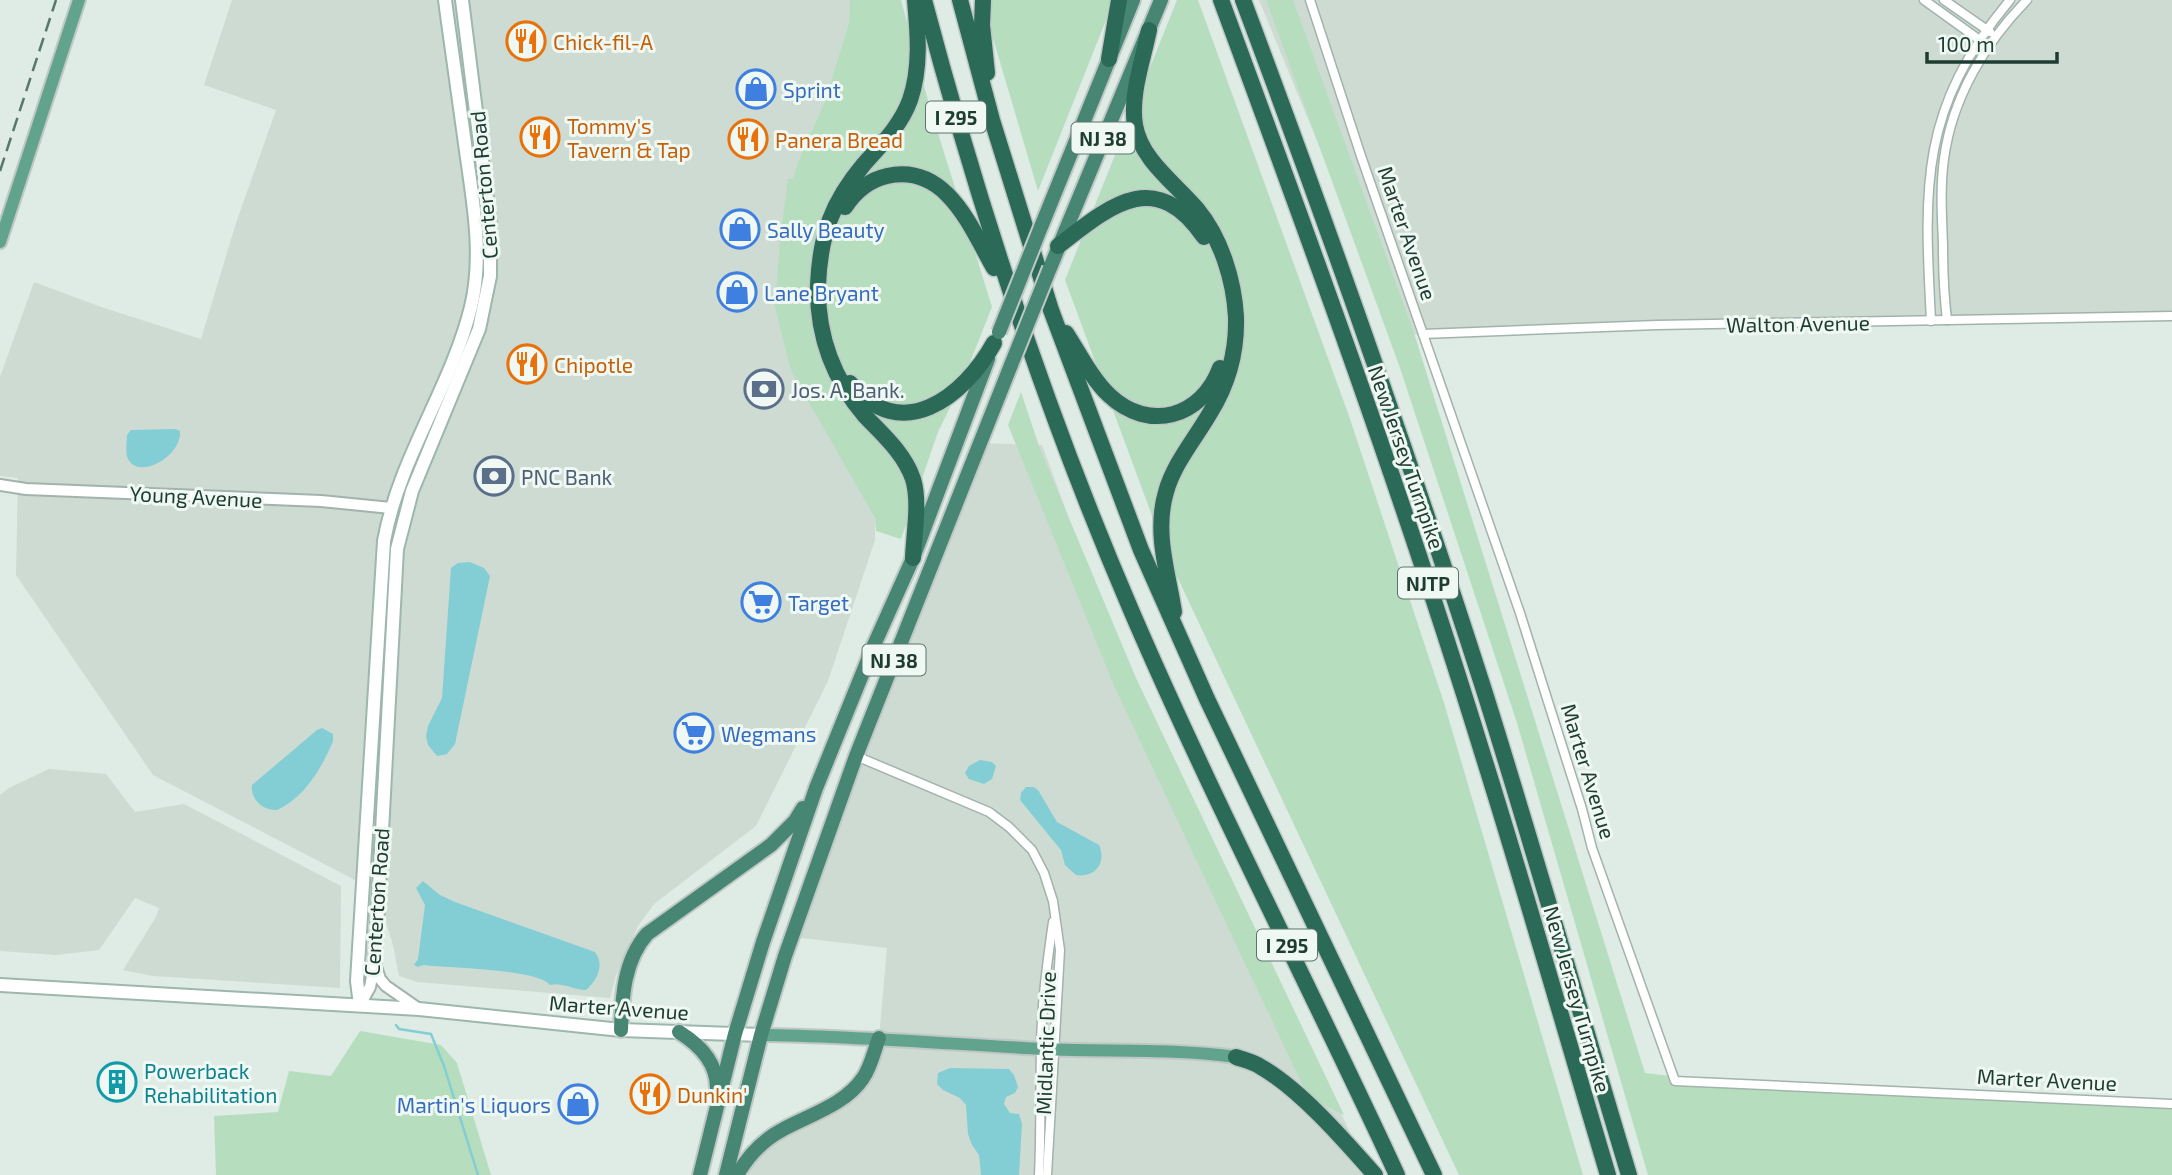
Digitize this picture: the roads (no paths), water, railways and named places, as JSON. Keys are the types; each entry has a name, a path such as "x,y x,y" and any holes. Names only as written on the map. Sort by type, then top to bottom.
{"highway":[{"path":"913,558 916,490 912,478 902,457 855,404 835,374 824,340 818,288 823,241 833,209 852,180 890,135 910,99 918,60 915,0"},
{"name":"I 295","path":"924,0 970,166 1011,297 1102,541 1160,676 1398,1175"},
{"name":"I 295","path":"960,0 992,120 1051,310 1117,490 1177,632 1434,1175"},
{"path":"983,0 982,25 992,120"},
{"path":"1109,59 1119,0"},
{"name":"NJ 38","path":"700,1175 735,1034 763,942 816,788 874,645 913,558 997,337 1133,0"},
{"name":"NJ 38","path":"726,1175 761,1035 785,956 856,756 1058,246 1161,0"},
{"name":"New Jersey Turnpike","path":"1221,0 1341,326 1425,573 1483,752 1608,1175"},
{"name":"New Jersey Turnpike","path":"1243,0 1357,311 1448,580 1528,833 1629,1175"},
{"path":"1149,30 1134,108 1135,127 1142,146 1154,163 1212,230 1229,273 1236,315 1233,356 1221,394 1174,470 1161,512 1164,557 1177,632"},
{"path":"997,337 971,378 942,402 926,409 901,412 876,406 860,396 840,364 833,345 828,313 828,255 841,214 850,198 879,177 913,174 930,180 945,190 957,203 1011,297"},
{"path":"1051,310 1106,393 1133,412 1164,416 1195,405 1208,393 1223,360 1226,319 1219,277 1206,240 1184,212 1170,203 1154,199 1138,198 1122,202 1094,218 1058,246"},
{"path":"621,1030 629,966 641,941 771,845 795,821 816,788"},
{"path":"679,1031 698,1047 716,1069 717,1098"},
{"path":"737,1175 765,1141 830,1106 854,1088 868,1070 879,1038"},
{"path":"1236,1057 1261,1066 1296,1094 1376,1175"}],"main road":[{"path":"0,242 79,0"},
{"name":"Centerton Road","path":"360,1005 357,981 382,557 391,508 461,339 472,304 477,268 474,214 445,0"},
{"name":"Centerton Road","path":"375,963 397,549 412,491 479,330 491,276 489,205 462,0"},
{"name":"Marter Avenue","path":"0,985 419,1009 621,1030 879,1038 1055,1049 1205,1053 1236,1057"}],"street":[{"name":"Marter Avenue","path":"1310,0 1361,156 1520,613 1583,809 1592,848 1675,1081 2172,1104"},
{"path":"1924,0 1988,46"},
{"path":"1944,0 1995,36"},
{"path":"1931,321 1927,202 1934,144 1954,85 1979,39 2010,0"},
{"path":"1947,320 1944,298 1942,186 1947,147 1972,74 1995,36 2027,0"},
{"path":"1934,144 1947,147"},
{"name":"Walton Avenue","path":"1423,334 1588,327 2172,316"},
{"name":"Young Avenue","path":"0,485 26,489 321,501 391,508"},
{"name":"Midlantic Drive","path":"856,756 989,812 1032,850 1044,873 1055,912 1060,950 1047,1175"},
{"name":"Midlantic Drive","path":"1039,1175 1042,1124 1041,1048 1047,968 1055,912"},
{"name":"Centerton Road","path":"360,1005 370,987 375,963"},
{"path":"375,963 380,979 386,986 419,1009"}],"water":[{"path":"131,430 180,431 179,440 161,462 144,467 130,462 126,449 127,435"},
{"path":"470,562 484,568 490,576 455,744 447,754 437,756 428,745 426,736 442,698 451,568 458,563"},
{"path":"322,728 333,734 333,741 318,772 304,790 277,810 258,803 253,795 252,785"},
{"path":"980,760 992,762 996,766 992,779 984,784 969,779 965,773 969,766"},
{"path":"1026,787 1038,790 1057,822 1099,845 1101,858 1094,872 1076,875 1065,865 1061,850 1020,800"},
{"path":"423,881 440,895 455,902 595,952 599,962 596,977 586,990 550,985 542,980 511,972 414,965 418,959 425,905 416,888"},
{"path":"950,1068 1009,1069 1014,1075 1018,1087 1015,1093 1006,1097 1004,1104 1010,1113 1019,1114 1022,1124 1019,1175 981,1175 979,1155 968,1134 966,1105 960,1098 937,1084 938,1073"}],"waterway":[{"path":"396,1025 399,1029 431,1034 444,1066 478,1175"}],"railway":[{"path":"0,171 56,0"}],"place":[{"name":"Chick-fil-A","path":"526,41"},
{"name":"Sprint","path":"756,89"},
{"name":"Tommy's Tavern & Tap","path":"540,137"},
{"name":"Panera Bread","path":"748,139"},
{"name":"Sally Beauty","path":"740,229"},
{"name":"Lane Bryant","path":"737,292"},
{"name":"Chipotle","path":"527,364"},
{"name":"Jos. A. Bank.","path":"764,389"},
{"name":"PNC Bank","path":"494,476"},
{"name":"Target","path":"761,602"},
{"name":"Wegmans","path":"694,733"},
{"name":"Powerback Rehabilitation","path":"117,1082"},
{"name":"Dunkin'","path":"650,1094"},
{"name":"Martin's Liquors","path":"578,1104"}]}
